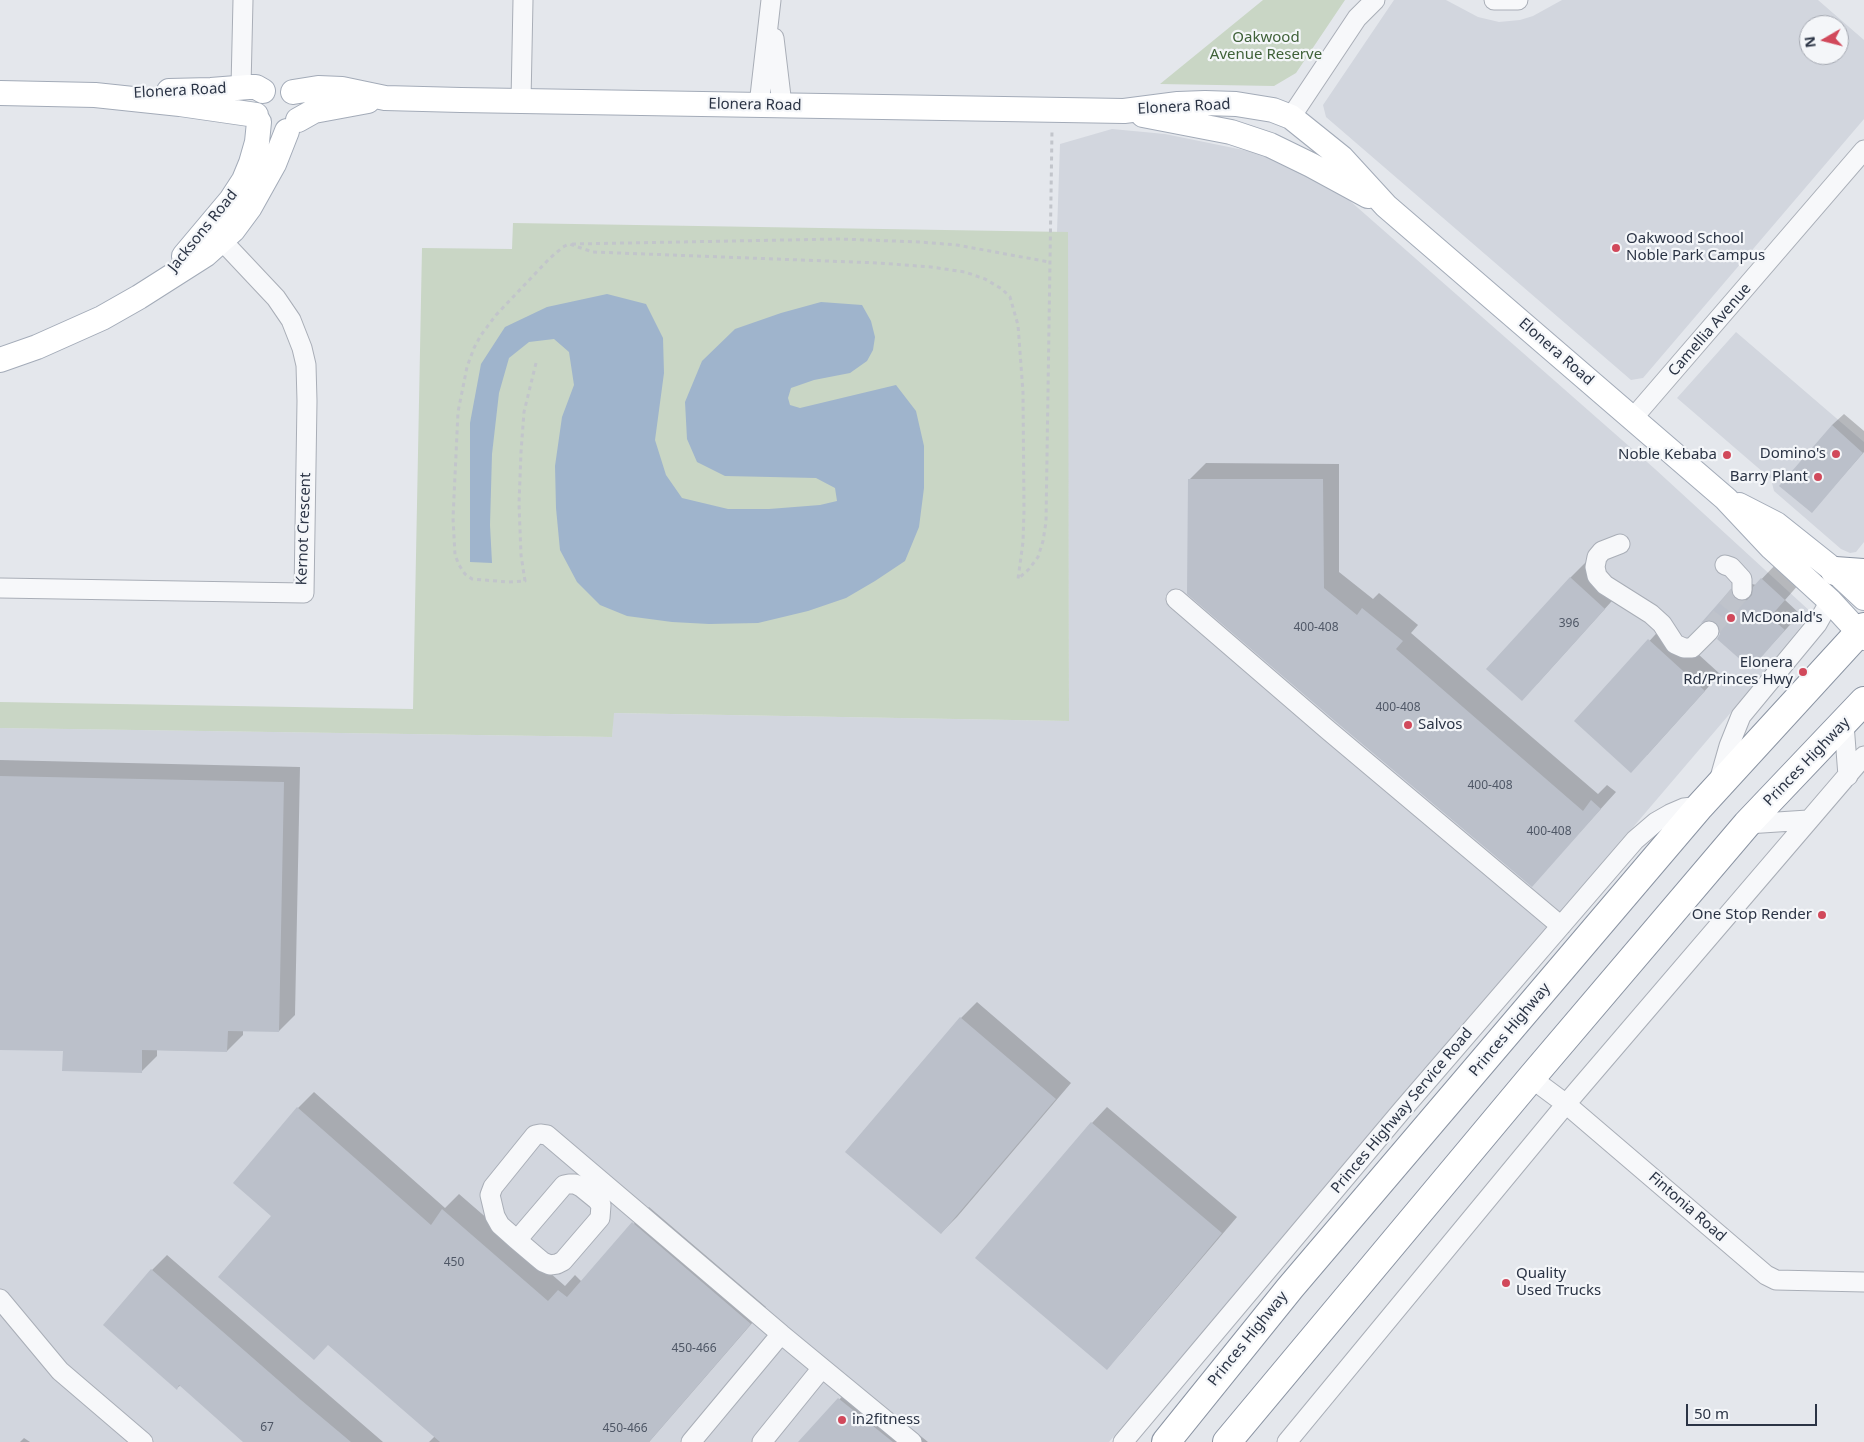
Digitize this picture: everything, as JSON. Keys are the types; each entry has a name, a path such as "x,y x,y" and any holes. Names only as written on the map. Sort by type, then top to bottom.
{"highway":[{"path":"1835,571 1864,573"},
{"name":"Princes Highway","path":"1166,1442 1290,1288 1709,797 1862,633"},
{"name":"Princes Highway","path":"1227,1442 1531,1078 1748,824 1864,701"}],"main road":[{"path":"278,86 293,92 298,97 300,105 292,126 272,132 265,128 257,119 252,89 278,86"},
{"name":"Elonera Road","path":"293,92 318,88 342,90 386,98 1124,111 1178,104 1236,104 1264,108 1291,117 1342,158 1386,206 1726,499 1772,548 1862,633"},
{"name":"Elonera Road","path":"0,93 95,95 252,89"},
{"name":"Elonera Road","path":"95,95 180,104 257,119"},
{"name":"Elonera Road","path":"292,126 314,111 386,98"},
{"name":"Elonera Road","path":"1124,111 1231,132 1270,145 1386,206"},
{"path":"1246,137 1276,128 1291,117 1295,138 1332,177"},
{"name":"Jacksons Road","path":"0,360 37,347 102,318 139,297 204,255 231,200 244,180 251,163 257,142 257,119"},
{"name":"Jacksons Road","path":"215,234 233,230 250,207 274,164 292,126"},
{"name":"Elonera Road","path":"1726,499 1776,524 1835,571 1864,598"}],"street":[{"path":"243,0 252,89"},
{"path":"521,101 523,0"},
{"path":"1291,117 1357,18 1365,0"},
{"path":"1357,18 1375,0"},
{"path":"1494,0 1518,0"},
{"path":"770,105 771,3"},
{"name":"Camellia Avenue","path":"1633,418 1864,150"},
{"name":"Kernot Crescent","path":"0,588 304,593 307,379 302,348 291,320 276,298 215,234"},
{"path":"1620,544 1602,551 1597,557 1595,567 1597,576 1605,585 1651,614 1662,624 1675,644 1684,648 1692,648 1708,632"},
{"path":"1725,565 1731,567 1742,579 1742,590"},
{"path":"1176,599 1561,926"},
{"path":"1709,797 1742,716 1817,624 1830,601"},
{"path":"1844,724 1848,776"},
{"path":"1287,1442 1566,1104 1864,756"},
{"name":"Princes Highway Service Road","path":"1123,1442 1403,1109 1634,840 1656,822 1709,797"},
{"path":"1748,824 1808,820"},
{"name":"Fintonia Road","path":"1531,1078 1566,1104 1766,1275 1776,1280 1864,1282"},
{"path":"517,1240 564,1185 575,1184 601,1205 600,1218 563,1261 556,1264 543,1262 517,1240 494,1216 490,1195 493,1187 535,1135 547,1135 781,1334 912,1442"},
{"path":"0,1299 60,1371 143,1442"},
{"path":"691,1442 781,1334"},
{"path":"762,1442 822,1368"}],"path":[{"path":"569,244 593,252 879,263 930,267 965,272 985,279 1002,289 1010,297 1018,325 1023,392 1024,512 1023,542 1018,579 1038,557 1046,522 1052,109"},
{"path":"536,363 524,412 521,452 519,504 521,555 525,581 479,581 465,574 458,565 454,542 452,518 456,439 462,386 467,367 480,335 496,315 550,258 563,247 569,244 840,239 957,245 1049,262"}],"shaded area":[{"name":"Oakwood School Noble Park Campus","path":"1394,0 1446,0 1478,17 1499,22 1520,20 1533,16 1562,0 1818,0 1835,15 1799,15 1799,65 1849,65 1849,27 1864,40 1864,119 1643,378 1631,380 1326,117 1323,105"},
{"path":"1112,129 1165,134 1263,154 1341,193 1655,469 1812,613 1733,710 1109,1442 0,1442 0,728 612,737 613,713 1069,721 1067,232 1057,232 1060,144"},
{"path":"1736,332 1864,442 1864,542 1856,552 1850,553 1841,549 1774,491 1771,479 1677,398"}],"green space":[{"name":"Oakwood Avenue Reserve","path":"1263,0 1345,0 1296,73 1274,86 1160,84"},
{"path":"513,223 1068,232 1069,721 614,713 612,737 0,728 0,702 413,709 422,248 512,249"}],"water":[{"path":"607,294 646,304 663,338 664,373 655,440 666,475 682,498 728,509 769,509 820,505 837,501 835,488 816,478 725,476 697,462 687,439 685,402 702,361 735,329 821,302 862,305 871,321 875,337 873,350 867,361 850,373 814,380 791,388 788,398 790,405 800,408 896,385 916,411 924,446 924,488 919,527 905,561 846,598 808,611 758,623 709,624 672,622 627,616 600,605 577,582 560,550 555,466 562,417 574,385 569,352 554,339 529,342 509,358 499,393 492,454 490,525 492,563 470,562 470,423 481,364 505,327 547,307"}],"building":[{"path":"1832,425 1863,453 1812,513 1779,486"},
{"name":"Salvos","path":"1188,479 1323,479 1324,588 1357,615 1362,608 1403,641 1396,649 1583,811 1591,800 1601,809 1532,887 1187,594"},
{"path":"1570,577 1605,609 1522,701 1486,669"},
{"path":"1761,578 1785,600 1770,617 1785,630 1751,669 1717,639 1720,629 1717,623 1711,620 1701,623 1731,589 1732,595 1736,599 1747,600 1752,595 1753,587"},
{"path":"1648,639 1705,691 1631,773 1574,721"},
{"path":"0,776 284,782 279,1032 228,1031 227,1052 142,1050 142,1073 62,1071 63,1051 0,1050"},
{"path":"960,1017 1056,1099 941,1234 845,1152"},
{"path":"297,1107 431,1225 442,1209 548,1301 558,1290 567,1297 632,1222 751,1324 649,1442 440,1442 328,1345 314,1360 218,1277 271,1216 233,1183"},
{"path":"1091,1122 1222,1233 1107,1370 975,1258"},
{"path":"151,1269 351,1442 243,1442 179,1385 177,1390 103,1325"},
{"name":"in2fitness","path":"838,1398 893,1442 798,1442"}],"tunnel":[{"path":"1709,631 1742,590"}],"place":[{"name":"Oakwood School Noble Park Campus","path":"1616,248"},
{"name":"Domino's","path":"1836,454"},
{"name":"Noble Kebaba","path":"1727,455"},
{"name":"Barry Plant","path":"1818,477"},
{"name":"McDonald's","path":"1731,618"},
{"name":"Elonera Rd/Princes Hwy","path":"1803,672"},
{"name":"Salvos","path":"1408,725"},
{"name":"One Stop Render","path":"1822,915"},
{"name":"Quality Used Trucks","path":"1506,1283"},
{"name":"in2fitness","path":"842,1420"}]}
